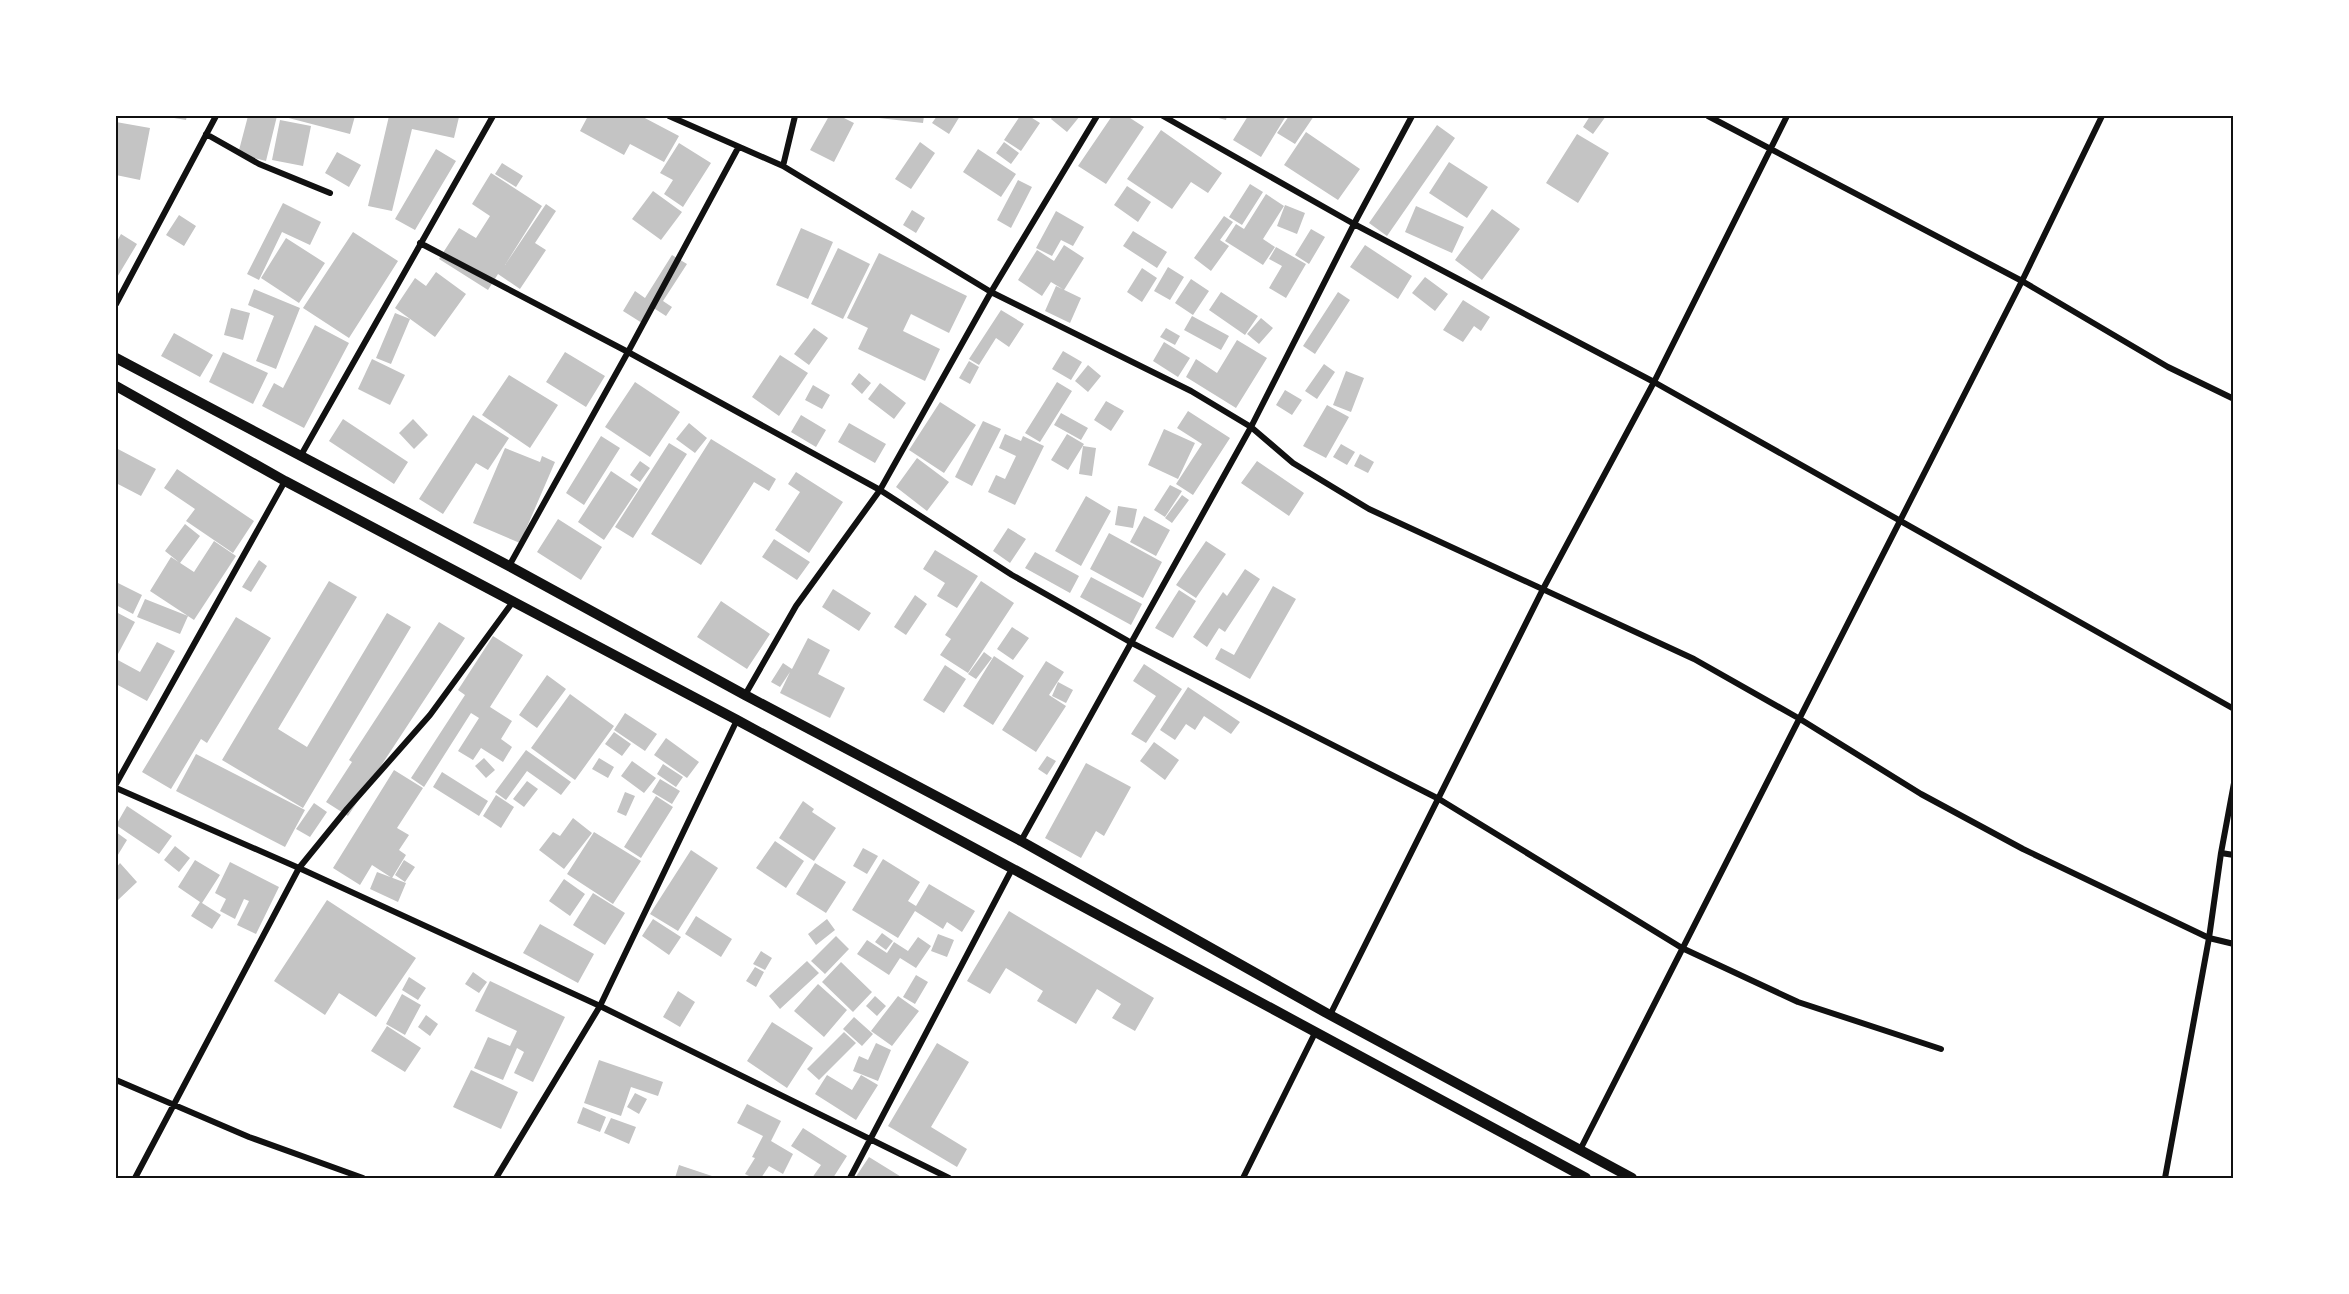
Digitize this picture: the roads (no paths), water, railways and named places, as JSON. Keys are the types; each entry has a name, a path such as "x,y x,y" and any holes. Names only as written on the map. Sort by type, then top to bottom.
{"street":[{"path":"116,304 216,116"},
{"path":"300,457 493,116"},
{"path":"669,116 783,166 991,292 1191,391 1251,427 1293,462 1369,509 1694,659 1800,719 1921,794 2023,849 2209,939 2234,944"},
{"path":"783,166 795,116"},
{"path":"745,695 796,606 880,490 991,292 1097,116"},
{"path":"1163,116 1354,224 1654,382 2234,709"},
{"path":"1021,841 1251,427 1354,224 1412,116"},
{"path":"1708,116 2022,281 2168,367 2234,399"},
{"path":"1330,1015 1543,589 1654,382 1787,116"},
{"path":"1580,1150 2022,281 2102,116"},
{"path":"206,134 259,164 330,194"},
{"path":"508,566 628,352 738,148"},
{"path":"420,243 628,352 880,490 1012,575 1130,642 1439,799 1682,948 1798,1002 1941,1049"},
{"path":"116,358 1021,841 1330,1015 1632,1179"},
{"path":"116,386 285,481 737,720 1315,1033 1567,1174 1586,1179"},
{"path":"285,481 116,786 600,1006 949,1179"},
{"path":"135,1179 299,868 347,809 430,715 512,603"},
{"path":"496,1179 600,1006 737,720"},
{"path":"2165,1179 2209,939 2234,783"},
{"path":"2221,853 2234,855"},
{"path":"850,1179 869,1138 1012,869"},
{"path":"1243,1179 1315,1033"},
{"path":"116,1080 249,1137 363,1179"}]}
